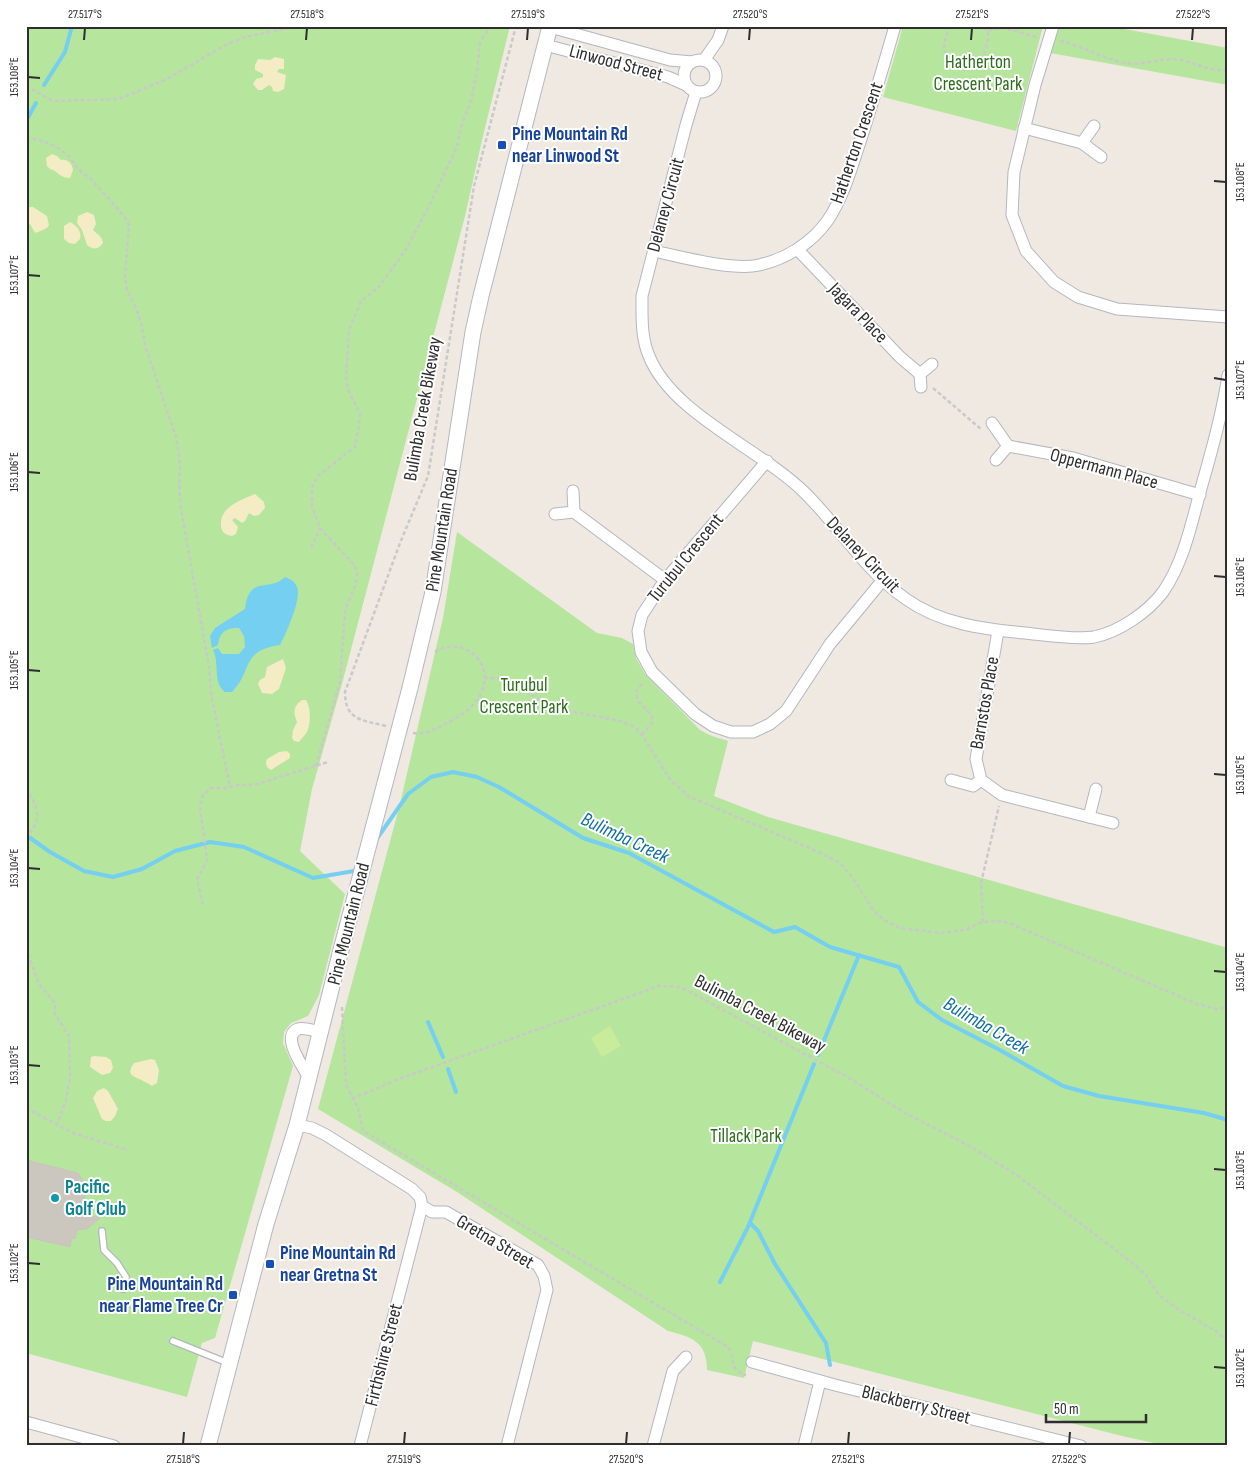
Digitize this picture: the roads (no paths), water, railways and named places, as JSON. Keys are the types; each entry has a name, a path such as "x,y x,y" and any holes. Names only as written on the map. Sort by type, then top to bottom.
{"main road":[{"name":"Pine Mountain Road","path":"208,1446 266,1224 297,1125 426,625 473,332 550,27"}],"street":[{"path":"698,61 710,63 714,68 716,80 714,86 709,91 696,92 690,90 686,85 684,72 687,66 698,61 718,40 722,26"},
{"name":"Hatherton Crescent","path":"654,251 726,265 758,266 798,250 827,222 838,200 852,165 895,26"},
{"path":"1053,26 1035,85 1014,172 1012,214 1026,251 1054,282 1078,297 1117,309 1228,317"},
{"name":"Linwood Street","path":"550,27 670,60 698,61"},
{"name":"Linwood Street","path":"545,45 668,76 686,85"},
{"name":"Delaney Circuit","path":"696,92 642,296 642,323 648,354 657,372 671,392 698,414 767,461 804,492 882,581 907,600 934,616 963,625 998,631 1059,637 1094,637 1123,627 1143,612 1162,593 1185,546 1223,410 1228,375"},
{"path":"1082,143 1094,126"},
{"path":"1024,128 1082,143 1100,158"},
{"name":"Jagara Place","path":"798,250 900,357 920,374"},
{"path":"921,387 920,374 932,364"},
{"path":"992,423 1008,446 996,460"},
{"name":"Oppermann Place","path":"1008,446 1073,458 1200,495"},
{"name":"Turubul Crescent","path":"767,461 665,580 642,615 638,631 642,652 652,672 696,714 713,726 731,732 753,732 770,724 786,711 830,644 882,581"},
{"path":"573,491 574,512"},
{"path":"555,514 574,512 665,580"},
{"name":"Barnstos Place","path":"981,780 976,759 998,631"},
{"path":"951,780 973,786 981,780 1002,795 1113,823"},
{"path":"1089,817 1096,790"},
{"path":"309,1078 293,1050 291,1041 293,1033 304,1029 321,1032"},
{"path":"297,1125 312,1128 326,1135 388,1174 420,1197 422,1206"},
{"name":"Firthshire Street","path":"360,1446 422,1206"},
{"name":"Gretna Street","path":"422,1206 432,1212 446,1212 538,1265 544,1276 547,1290 507,1446"},
{"path":"653,1446 673,1371 686,1357"},
{"name":"Blackberry Street","path":"752,1362 820,1381 1081,1446"},
{"path":"804,1446 820,1381"},
{"path":"26,1422 107,1445"}],"lane":[{"path":"102,1231 104,1250 117,1263 126,1277 123,1289"},
{"path":"173,1340 230,1363"}],"water":[{"path":"285,577 295,583 298,592 293,616 280,645 267,648 253,656 239,684 232,692 225,692 217,678 213,650 218,648 222,654 239,654 245,647 244,636 239,628 231,628 224,631 218,645 212,648 210,636 215,628 245,609 247,598 251,591 260,586 279,582"}],"waterway":[{"path":"44,85 65,52 72,26"},
{"path":"26,121 36,103"},
{"name":"Bulimba Creek","path":"376,840 408,794 431,777 453,772 477,777 499,787 583,838 629,853 774,932 795,927 830,947 899,967 918,1002 942,1020 1063,1086 1099,1096 1204,1113 1228,1120"},
{"name":"Bulimba Creek","path":"26,835 50,852 84,871 113,877 142,869 175,851 210,842 244,847 313,878 354,871 357,868"},
{"path":"818,1055 859,955"},
{"path":"428,1022 443,1057"},
{"path":"720,1282 748,1227 814,1064"},
{"path":"448,1069 456,1092"},
{"path":"750,1223 758,1231 775,1264 826,1343 830,1365"}],"place":[{"name":"Pine Mountain Rd near Linwood St","path":"502,145"},
{"name":"Pacific Golf Club","path":"55,1198"},
{"name":"Pine Mountain Rd near Gretna St","path":"270,1264"},
{"name":"Pine Mountain Rd near Flame Tree Cr","path":"233,1295"}],"park label":[{"name":"Hatherton Crescent Park","path":"978,73"},
{"name":"Turubul Crescent Park","path":"524,696"},
{"name":"Tillack Park","path":"746,1136"}]}
